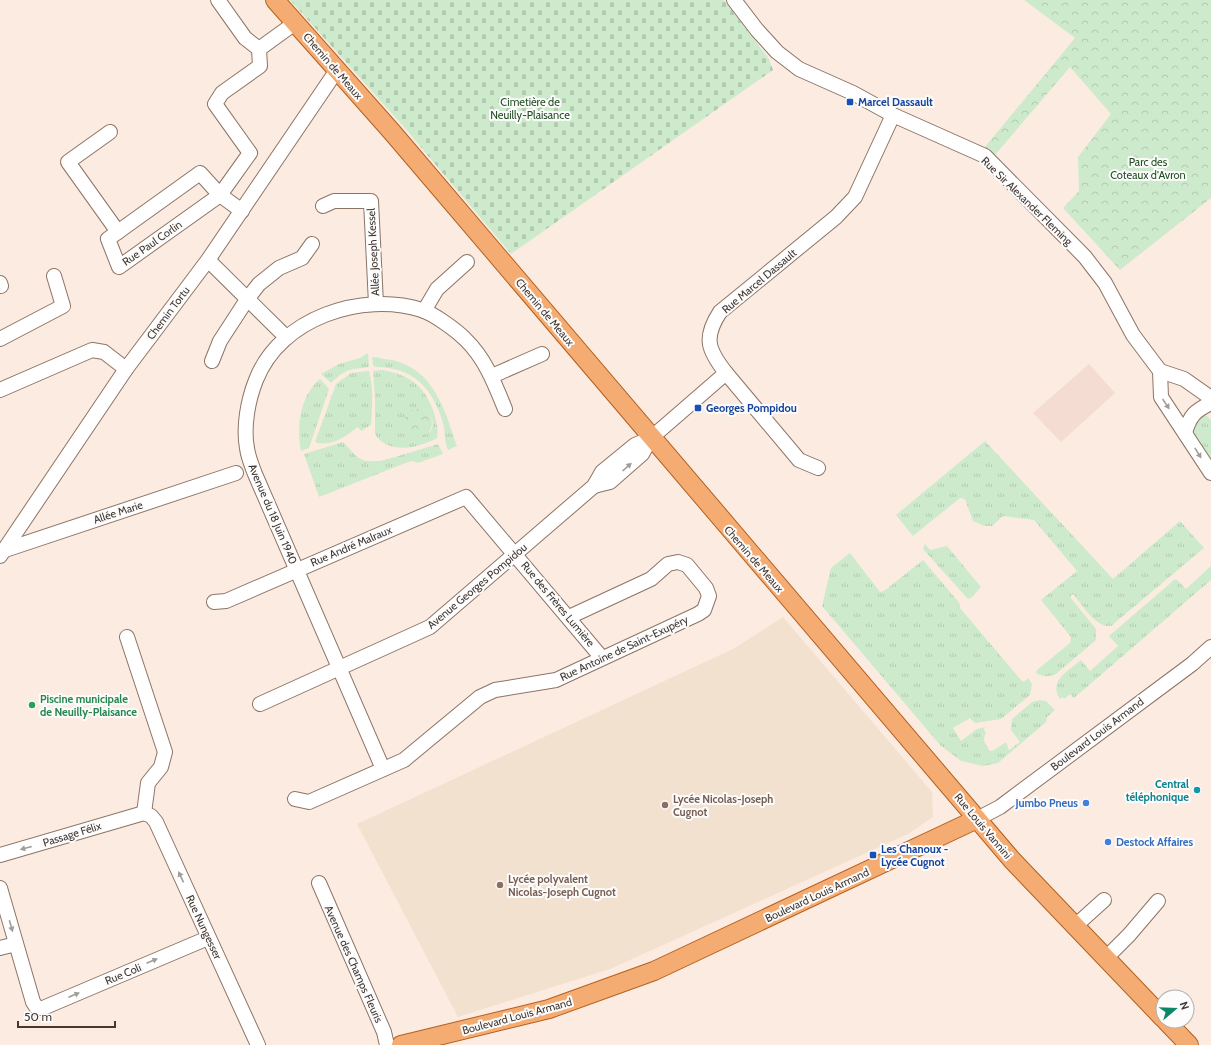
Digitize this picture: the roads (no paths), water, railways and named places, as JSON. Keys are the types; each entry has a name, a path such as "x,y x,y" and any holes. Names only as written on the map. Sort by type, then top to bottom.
{"main road":[{"name":"Chemin de Meaux","path":"275,0 392,132 812,626"},
{"name":"Rue Louis Vannini","path":"812,626 977,819 1074,927 1155,1010"},
{"name":"Boulevard Louis Armand","path":"401,1045 549,1009 654,970 977,819"},
{"path":"1174,1029 1190,1045"}],"street":[{"path":"218,0 246,38 259,49 295,23"},
{"name":"Rue Sir Alexander Fleming","path":"734,0 757,30 777,52 799,69 853,93 893,115 985,156 1085,257 1105,282 1133,336 1160,371"},
{"name":"Rue Paul Corlin","path":"242,211 220,195 200,173 108,239 119,267 220,195 250,153 215,104 222,93 260,66 259,49"},
{"name":"Chemin Tortu","path":"1,553 126,368 208,260 337,70"},
{"name":"Rue Marcel Dassault","path":"818,468 799,460 716,361 709,344 710,327 720,312 836,216 855,196 893,115"},
{"path":"110,132 68,162 118,232"},
{"name":"Allée Joseph Kessel","path":"323,206 334,201 371,201 376,304"},
{"path":"212,361 220,342 248,298 259,284 280,268 302,258 312,244"},
{"path":"208,260 286,337"},
{"path":"424,311 437,289 467,262"},
{"path":"0,338 63,306 54,276"},
{"name":"Avenue du 18 Juin 1940","path":"384,769 255,474 247,448 246,416 256,380 272,352 286,337 317,318 352,306 376,304 400,305 424,311 465,339 482,359 492,376 505,409"},
{"path":"0,390 92,350 104,352 126,368"},
{"path":"492,376 542,354"},
{"path":"1211,398 1184,379 1160,371 1161,397 1211,472"},
{"path":"651,438 726,373"},
{"path":"1185,433 1189,419 1198,410 1211,403"},
{"name":"Avenue Georges Pompidou","path":"260,704 430,627 594,486 610,482 642,454 651,438"},
{"name":"Allée Marie","path":"1,553 236,473"},
{"name":"Rue André Malraux","path":"214,602 226,601 296,569 466,497"},
{"name":"Rue des Frères Lumière","path":"466,497 569,617 602,658"},
{"name":"Rue Antoine de Saint-Exupéry","path":"295,799 309,802 404,760 414,754 480,697 495,690 556,680 698,614 704,610 710,596 706,588 687,565 678,562 668,564 651,579 569,617"},
{"path":"127,637 165,752 161,767 148,784 144,813"},
{"name":"Boulevard Louis Armand","path":"977,819 1000,807 1192,664 1211,647"},
{"name":"Passage Félix","path":"0,855 144,813"},
{"name":"Rue Nungesser","path":"144,813 151,816 156,822 258,1045"},
{"name":"Avenue des Champs Fleuris","path":"319,883 384,1032 387,1045"},
{"path":"0,888 16,944 0,948"},
{"path":"1074,927 1104,900"},
{"path":"1105,959 1129,935 1158,901"},
{"name":"Rue Coli","path":"16,944 33,1002 37,1008 43,1008 208,938"}],"place":[{"name":"Marcel Dassault","path":"850,102"},
{"name":"Georges Pompidou","path":"698,408"},
{"name":"Piscine municipale de Neuilly-Plaisance","path":"32,705"},
{"name":"Central téléphonique","path":"1197,790"},
{"name":"Jumbo Pneus","path":"1086,803"},
{"name":"Lycée Nicolas-Joseph Cugnot","path":"665,805"},
{"name":"Destock Affaires","path":"1108,842"},
{"name":"Les Chanoux - Lycée Cugnot","path":"873,855"},
{"name":"Lycée polyvalent Nicolas-Joseph Cugnot","path":"500,885"}],"park label":[{"name":"Cimetière de Neuilly-Plaisance","path":"530,108"},
{"name":"Parc des Coteaux d'Avron","path":"1148,168"}]}
